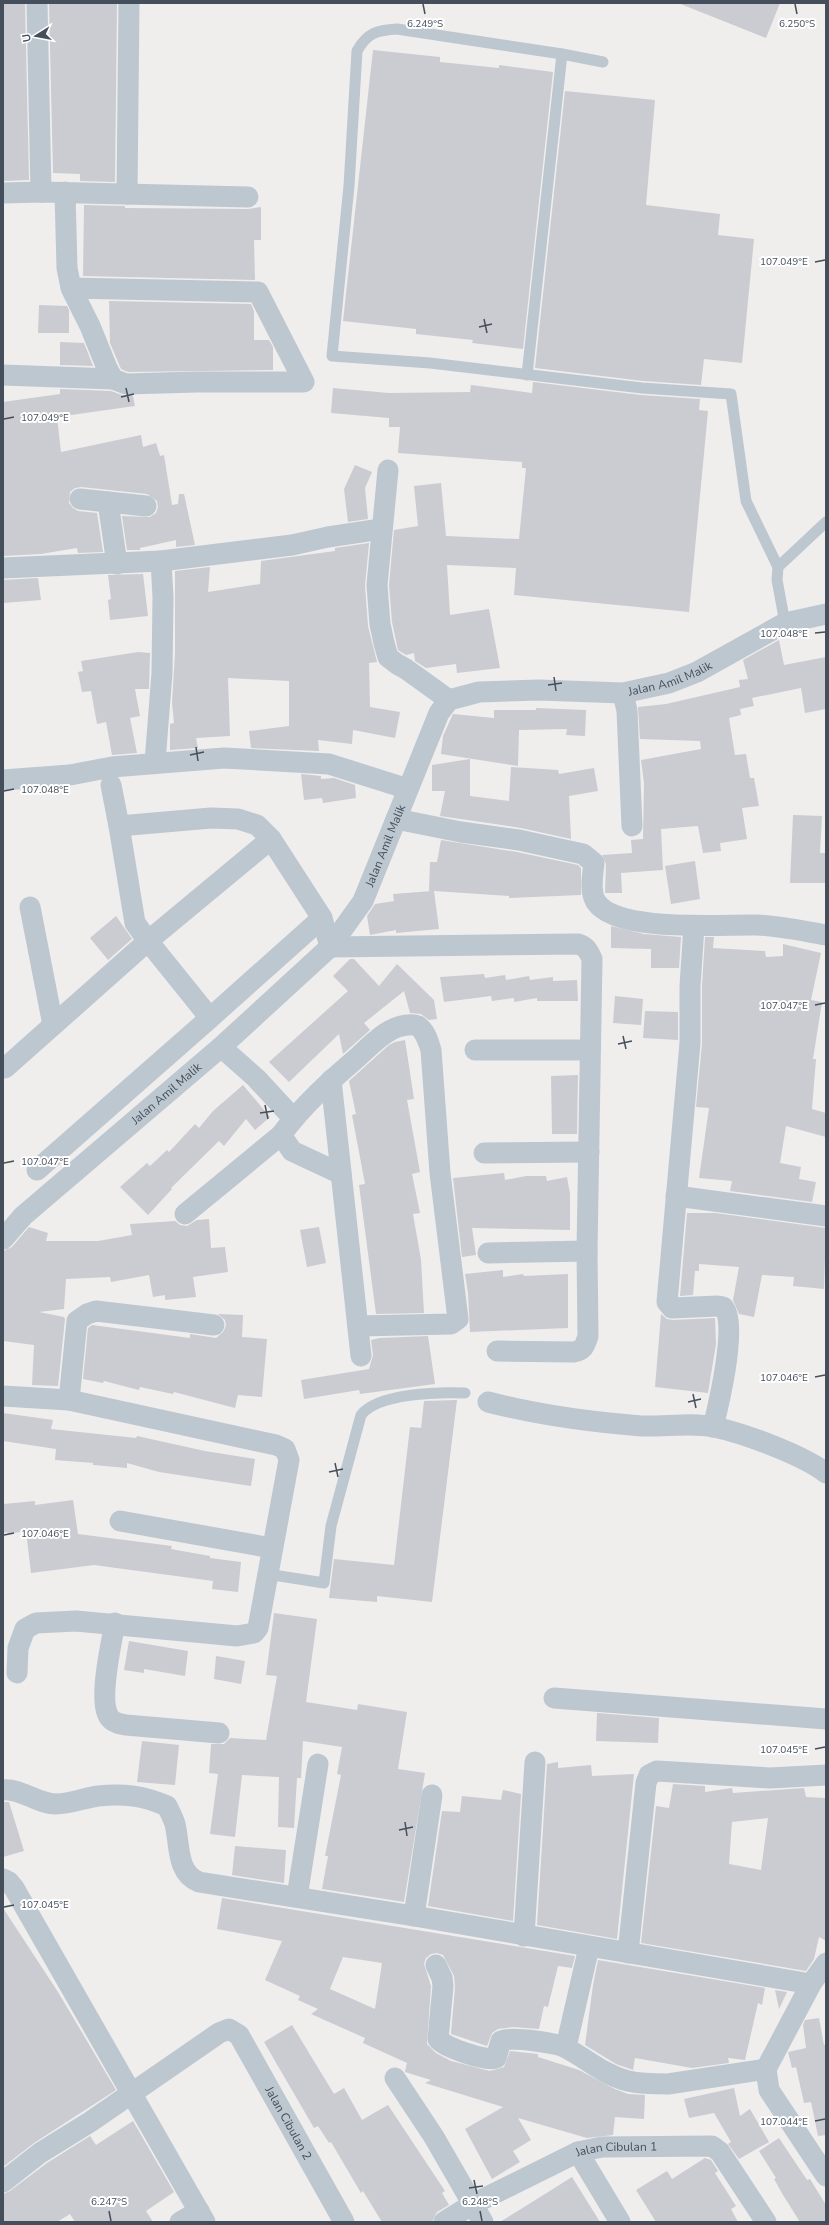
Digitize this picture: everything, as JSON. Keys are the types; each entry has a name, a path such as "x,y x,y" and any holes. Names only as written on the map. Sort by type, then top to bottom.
{"street":[{"path":"37,3 41,192"},
{"path":"127,194 129,3"},
{"path":"65,192 66,268 71,288 90,326 113,379"},
{"path":"3,193 65,192 248,198"},
{"path":"3,375 113,379 126,384 197,382 304,382 258,292 71,288"},
{"path":"388,470 380,529 376,585 380,624 388,657 449,700"},
{"path":"80,499 146,506"},
{"path":"108,502 117,564"},
{"path":"3,568 161,561 292,545 328,537 380,529"},
{"path":"155,762 162,666 163,597 161,561"},
{"name":"Jalan Amil Malik","path":"3,1239 23,1216 221,1047 330,947 363,901 439,713 449,700 479,692 514,690 623,693 670,683 697,672 785,623 826,614"},
{"path":"623,693 627,711 632,826"},
{"path":"3,780 70,775 112,767 155,762 224,758 329,764 408,789"},
{"path":"111,785 135,923 210,1018"},
{"path":"119,826 211,818 238,819 257,825 271,839 322,918 330,947 578,944 584,946 592,959 587,1251 588,1336 585,1346 581,1350 574,1352 497,1351"},
{"path":"396,820 461,832 519,840 583,854 594,863 592,881 593,896 597,903 613,915 636,922 694,926 757,925 787,927 826,936"},
{"path":"5,1068 148,941 271,839"},
{"path":"30,907 53,1025"},
{"path":"37,1170 322,918"},
{"path":"694,926 690,986 690,1043 668,1306 672,1308 718,1306 723,1307 728,1312 728,1340 724,1376 713,1427"},
{"path":"185,1214 281,1135 293,1118 331,1080 392,1029 406,1025 417,1026 426,1034 431,1050 440,1173 458,1319 451,1324 358,1326"},
{"path":"221,1047 256,1078 293,1118"},
{"path":"475,1050 590,1050"},
{"path":"331,1080 361,1356"},
{"path":"281,1135 292,1151 342,1174"},
{"path":"484,1153 589,1152"},
{"path":"676,1196 826,1216"},
{"path":"488,1253 587,1251"},
{"path":"69,1400 77,1321 87,1314 96,1311 214,1325"},
{"path":"3,1396 69,1400 211,1430 276,1445 285,1450 289,1460 258,1628 254,1633 248,1636 237,1636 115,1624 54,1622 36,1624 25,1629 18,1648 17,1673"},
{"path":"488,1402 529,1413 634,1425 713,1427 781,1449 809,1462 826,1473"},
{"path":"120,1521 272,1548"},
{"path":"115,1624 106,1682 105,1707 108,1717 116,1723 126,1726 219,1733"},
{"path":"554,1698 826,1719"},
{"path":"524,1936 535,1762"},
{"path":"297,1898 318,1764"},
{"path":"628,1953 646,1783 649,1775 657,1771 770,1778 826,1776"},
{"path":"3,1790 19,1793 36,1800 56,1804 100,1796 146,1797 167,1806 175,1824 183,1867 191,1879 199,1882 414,1916 811,1984"},
{"path":"414,1916 432,1795"},
{"path":"3,1879 10,1882 14,1888 132,2092 202,2217 180,2222"},
{"path":"566,2047 589,1947"},
{"path":"823,2165 769,2090 766,2069 811,1984 826,1963"},
{"path":"436,1965 442,1978 443,1986 438,2039 444,2044 493,2059 498,2054 501,2041 505,2038 566,2047 600,2070 628,2081 653,2084 668,2084 766,2069"},
{"name":"Jalan Cibulan 2","path":"132,2092 218,2032 229,2029 239,2034 344,2222"},
{"path":"394,2078 434,2137 484,2222"},
{"path":"3,2182 40,2153 90,2122 132,2092"},
{"name":"Jalan Cibulan 1","path":"444,2222 473,2204 578,2152 602,2147 712,2146 720,2152 766,2222"},
{"path":"578,2152 620,2222"}],"lane":[{"path":"603,62 562,54 397,29 381,29 364,38 357,51 349,186 332,356 430,363 642,388 731,394 746,501 778,567 777,580 785,623"},
{"path":"527,374 562,54"},
{"path":"778,567 826,522"},
{"path":"267,1574 324,1583 331,1526 361,1415 365,1410 371,1405 430,1392 465,1393"}],"building":[{"path":"3,3 25,3 29,180 3,181"},
{"path":"49,3 117,3 115,182 80,181 80,174 53,173"},
{"path":"678,3 780,3 766,38"},
{"path":"373,50 440,57 440,62 499,68 499,65 553,72 523,349 472,343 473,340 416,334 416,329 343,321"},
{"path":"565,91 655,100 646,205 720,214 718,235 754,239 742,363 704,359 701,385 643,381 535,368"},
{"path":"84,205 125,206 125,208 248,209 261,207 261,240 254,240 255,280 83,276"},
{"path":"109,301 251,304 254,311 254,340 269,340 273,347 273,370 128,372 121,369 110,343"},
{"path":"39,305 67,306 69,310 69,333 38,333"},
{"path":"60,342 84,343 93,366 60,365"},
{"path":"533,382 641,395 700,399 699,410 708,411 689,612 514,595 516,568 447,565 450,615 489,609 500,668 457,673 456,664 426,668 415,661 414,653 406,655 398,650 392,622 389,585 394,530 418,526 414,486 441,483 446,536 519,539 526,468 522,468 522,462 398,453 400,427 389,427 389,418 331,413 333,388 389,393 470,392 471,385 532,393"},
{"path":"60,389 111,391 122,395 133,396 135,406 57,417 61,452 141,435 143,447 156,443 160,456 164,455 172,505 178,504 179,494 184,494 195,545 176,547 176,540 140,548 140,550 127,550 122,516 150,517 156,513 158,507 157,501 147,494 81,487 75,488 70,492 69,503 78,511 97,513 103,552 78,553 77,548 41,554 3,556 3,402 60,394"},
{"path":"355,465 372,472 365,488 368,519 348,522 344,489"},
{"path":"369,543 365,586 368,626 377,662 369,663 370,707 400,712 395,738 353,730 352,744 318,740 319,751 251,748 249,731 289,726 289,681 228,678 230,736 196,738 198,748 170,750 170,724 174,723 172,703 175,653 175,571 210,567 208,592 260,584 261,561 335,551 335,548"},
{"path":"143,574 148,616 110,620 108,600 111,599 108,575"},
{"path":"38,578 41,600 3,603 3,580"},
{"path":"779,640 784,665 826,657 826,709 805,713 801,688 752,698 754,706 740,709 741,715 729,718 735,755 746,754 750,778 754,778 759,806 742,808 747,839 720,843 721,851 703,853 698,826 661,829 663,870 621,873 622,893 605,893 606,864 602,855 632,853 631,840 643,839 644,783 641,760 701,749 700,741 640,739 638,707 666,704 740,687 739,680 748,679 743,660"},
{"path":"138,652 150,653 149,689 135,689 140,716 130,718 137,753 112,755 106,722 97,724 91,691 82,692 78,672 83,671 81,661"},
{"path":"536,708 586,710 585,736 566,735 567,729 519,730 518,766 441,754 443,736 453,714 494,718 494,710 536,710"},
{"path":"470,759 470,796 509,801 511,767 558,770 559,774 594,768 598,791 569,796 571,839 521,828 440,816 445,791 432,791 432,765"},
{"path":"301,774 321,776 321,779 334,778 355,785 356,798 323,803 322,798 304,800"},
{"path":"793,815 822,816 820,853 826,853 826,883 790,883"},
{"path":"441,840 517,852 578,865 581,868 581,895 509,898 509,896 434,891 439,929 396,933 396,930 370,935 367,916 375,904 394,901 393,894 432,891 429,891 430,862 437,862"},
{"path":"695,861 700,899 671,904 665,866"},
{"path":"116,916 132,939 108,960 90,938"},
{"path":"611,926 644,934 681,937 679,968 651,968 651,949 611,948"},
{"path":"705,937 714,937 713,948 765,951 766,957 783,956 783,944 821,953 811,1000 822,1002 813,1059 816,1059 812,1109 826,1113 826,1137 786,1126 780,1163 801,1167 799,1179 816,1182 812,1202 730,1191 732,1181 699,1178 709,1108 696,1107 702,1044 702,986"},
{"path":"350,959 354,959 379,986 397,964 434,1000 437,1019 429,1020 421,1014 410,1013 404,991 364,1023 370,1030 343,1054 339,1034 289,1082 269,1062 348,991 333,976"},
{"path":"484,974 485,978 505,975 506,980 529,976 530,980 553,977 553,981 577,980 578,1001 537,1001 537,998 514,1002 514,998 492,1001 491,996 444,1002 440,977"},
{"path":"615,996 643,999 641,1025 613,1023"},
{"path":"645,1011 678,1012 678,1040 643,1038"},
{"path":"405,1040 414,1099 407,1100 420,1172 412,1174 420,1213 413,1214 421,1260 424,1313 376,1314 359,1185 365,1184 352,1115 356,1114 349,1081 389,1045"},
{"path":"578,1075 577,1134 552,1134 551,1076"},
{"path":"243,1085 270,1117 255,1130 246,1119 224,1146 219,1141 171,1188 172,1189 148,1215 120,1187 147,1163 150,1166 167,1150 169,1152 195,1124 199,1128 213,1111"},
{"path":"504,1173 505,1180 526,1176 546,1176 547,1181 567,1177 570,1194 570,1230 472,1228 476,1255 462,1257 453,1178"},
{"path":"687,1213 715,1213 826,1228 824,1289 793,1286 794,1277 762,1275 754,1317 739,1314 733,1300 739,1267 699,1264 699,1271 695,1271 693,1295 680,1296"},
{"path":"209,1219 211,1248 225,1247 228,1272 193,1277 196,1297 165,1300 165,1295 153,1297 149,1275 111,1282 110,1277 66,1279 64,1309 39,1312 64,1317 65,1319 58,1386 32,1385 34,1345 3,1341 3,1251 12,1247 29,1227 48,1233 46,1241 98,1241 132,1235 130,1224 175,1221 180,1225 187,1226 197,1220"},
{"path":"319,1227 326,1263 307,1267 300,1230"},
{"path":"503,1270 503,1277 523,1274 524,1276 568,1274 568,1328 470,1332 468,1293 465,1274"},
{"path":"218,1314 243,1315 242,1337 267,1339 262,1397 238,1395 235,1408 174,1392 173,1394 140,1387 139,1390 104,1381 103,1383 83,1379 88,1328 92,1325 190,1338 190,1334 216,1338 223,1332 226,1326 225,1320"},
{"path":"661,1314 667,1319 673,1320 715,1318 716,1344 708,1393 655,1387"},
{"path":"428,1336 435,1384 360,1394 359,1390 304,1399 301,1380 369,1369 373,1355 371,1340 380,1338"},
{"path":"457,1400 432,1602 377,1596 377,1602 329,1598 334,1559 394,1565 410,1427 421,1428 424,1401"},
{"path":"3,1413 53,1420 51,1429 136,1438 137,1436 205,1451 255,1459 251,1486 159,1472 127,1463 127,1468 93,1465 93,1463 55,1460 56,1449 3,1441"},
{"path":"73,1500 78,1534 172,1546 171,1549 210,1556 210,1558 241,1562 238,1592 212,1589 213,1581 94,1565 31,1573 26,1531 8,1534 7,1532 3,1533 3,1504 35,1501 35,1505"},
{"path":"274,1613 317,1619 306,1702 357,1710 358,1704 407,1712 398,1769 425,1773 404,1902 322,1889 328,1856 325,1856 341,1775 337,1774 342,1747 303,1741 301,1778 297,1778 294,1828 278,1827 279,1777 242,1775 235,1837 210,1834 218,1774 209,1773 211,1744 224,1744 230,1738 266,1740 277,1676 266,1675"},
{"path":"129,1641 188,1651 185,1676 144,1669 144,1673 124,1670"},
{"path":"216,1656 245,1661 241,1684 214,1679"},
{"path":"597,1713 659,1718 658,1743 596,1741"},
{"path":"142,1741 179,1745 175,1785 137,1782"},
{"path":"558,1762 558,1768 591,1765 592,1776 634,1774 617,1939 537,1925 547,1764"},
{"path":"673,1784 705,1786 705,1792 732,1788 733,1793 804,1788 806,1797 826,1798 826,1941 819,1937 814,1959 806,1971 641,1943 656,1806 669,1808","holes":["768,1818 761,1870 729,1864 732,1822"]},
{"path":"503,1790 521,1794 513,1921 428,1906 442,1811 460,1812 462,1796 501,1800"},
{"path":"3,1802 9,1802 24,1851 3,1857"},
{"path":"235,1846 286,1850 284,1883 232,1875"},
{"path":"222,1898 575,1956 572,1968 558,1966 548,2007 544,2006 539,2029 513,2027 498,2029 492,2033 487,2046 451,2034 455,1987 454,1976 443,1955 437,1953 431,1954 426,1958 424,1964 431,1986 427,2044 436,2053 451,2061 490,2071 504,2067 510,2051 538,2054 538,2057 579,2070 615,2089 628,2094 645,2095 644,2119 615,2117 613,2135 587,2138 518,2118 531,2140 513,2151 520,2162 492,2179 465,2129 503,2107 425,2083 431,2080 405,2072 407,2063 363,2043 365,2038 311,2014 318,2009 298,2000 300,1996 265,1980 282,1941 217,1929","holes":["343,1957 382,1963 375,2009 330,1989"]},
{"path":"3,1908 58,1992 116,2090 34,2143 3,2167"},
{"path":"598,1960 765,1988 762,2005 758,2003 745,2060 728,2058 729,2063 692,2068 635,2058 633,2070 616,2064 585,2045"},
{"path":"775,1990 787,1992 779,2009"},
{"path":"819,2018 824,2045 826,2044 826,2135 818,2136 811,2102 804,2103 796,2067 792,2068 788,2052 806,2048 803,2025 805,2020"},
{"path":"292,2025 334,2094 344,2088 362,2120 388,2105 445,2191 442,2193 449,2205 437,2212 432,2222 382,2222 363,2191 361,2193 331,2142 329,2143 318,2126 314,2128 264,2042"},
{"path":"734,2088 740,2116 750,2109 769,2142 739,2159 728,2144 731,2142 714,2113 689,2118 684,2099"},
{"path":"133,2121 174,2192 146,2211 153,2222 75,2222 70,2214 57,2222 3,2222 3,2194 10,2191 47,2163 90,2136 96,2145"},
{"path":"779,2138 807,2180 810,2179 826,2205 826,2222 800,2222 774,2179 776,2178 759,2151"},
{"path":"705,2158 711,2160 718,2171 715,2173 736,2206 731,2209 738,2222 656,2222 636,2190 667,2171 672,2179"},
{"path":"572,2177 600,2222 500,2222 537,2199"}]}
